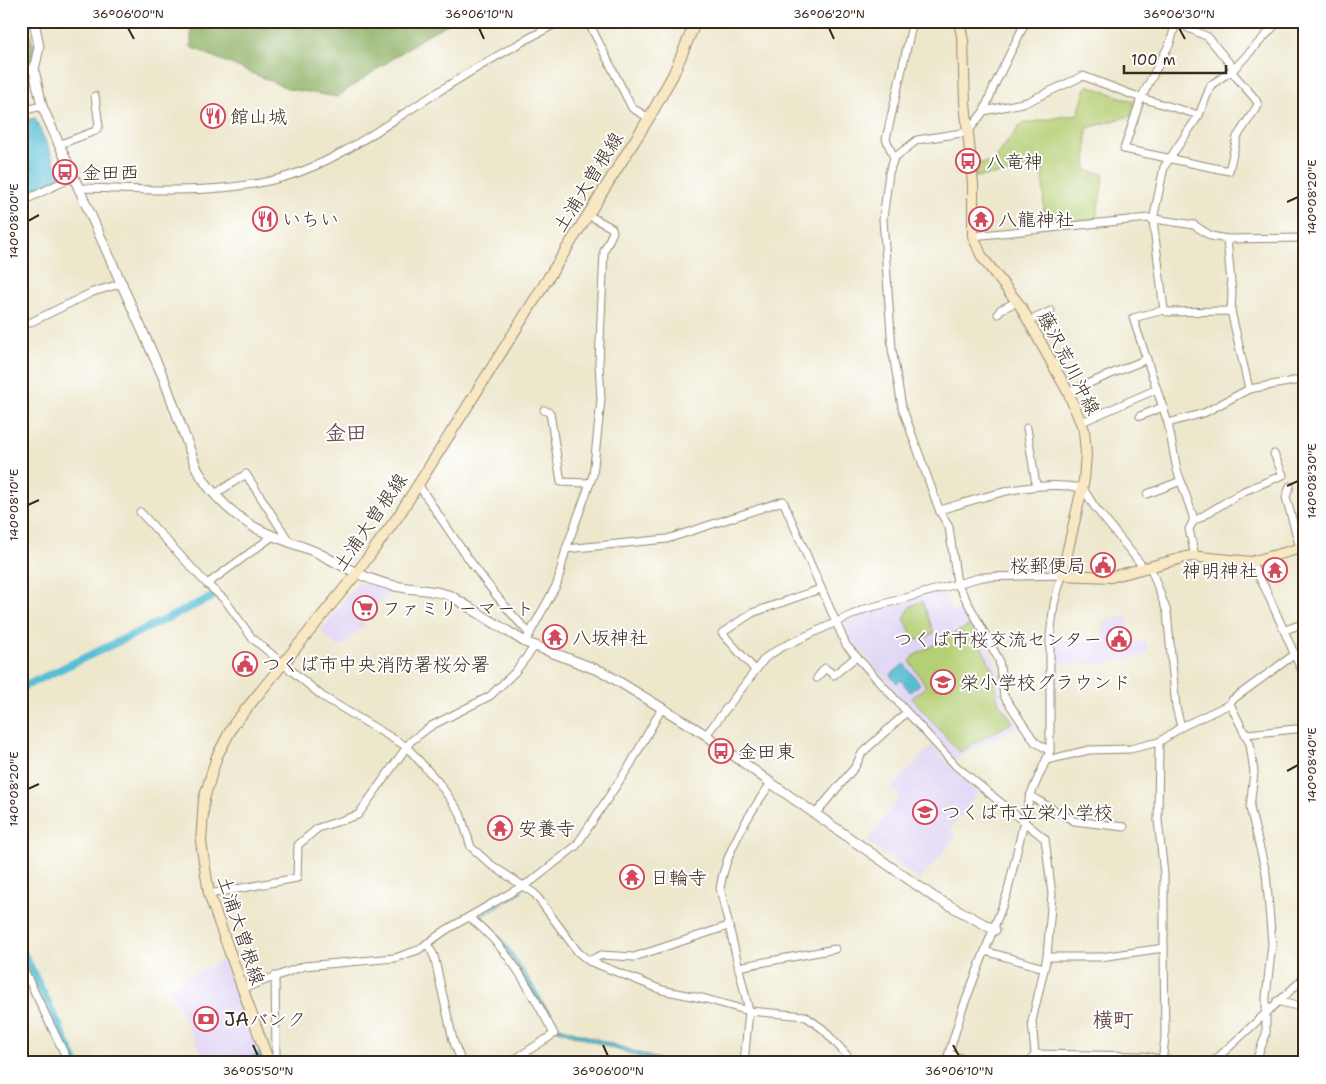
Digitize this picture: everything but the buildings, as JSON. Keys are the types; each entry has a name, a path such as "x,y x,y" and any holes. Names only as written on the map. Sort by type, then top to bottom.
{"main road":[{"name":"土浦大曽根線","path":"269,1063 209,894 201,842 204,800 211,773 234,724 356,574 418,484 649,118 673,75 696,21"},
{"name":"藤沢荒川沖線","path":"959,21 963,41 973,184 973,236 982,257 1018,301 1068,392 1082,422 1086,454 1083,488 1062,575"},
{"path":"1062,575 1111,576 1195,556 1251,562 1303,547"}],"street":[{"path":"34,21 39,46 34,70 42,106 164,379 190,452 202,479 215,494 249,524 272,536 316,552 356,574 395,586 438,591 451,596 528,638"},
{"path":"78,188 151,189 242,185 290,176 342,152 498,55 561,21"},
{"path":"588,21 632,108 649,118"},
{"path":"894,158 886,139 914,21"},
{"path":"1026,21 994,86 984,111 968,132 917,140 894,158 889,174 883,219 892,349 902,407 940,510 950,527 957,583 999,660 1004,696 1013,713 1035,742 1050,751"},
{"path":"1164,310 1153,220 1160,181 1168,159 1199,115 1211,85 1233,70 1278,21"},
{"path":"1174,22 1208,37 1256,100 1258,106 1237,137 1229,170 1124,149 1141,98 1170,43 1174,22"},
{"path":"21,67 34,70"},
{"path":"984,111 1027,102 1083,76 1141,98 1199,115"},
{"path":"58,145 95,131 99,126 95,96"},
{"path":"21,110 42,106"},
{"path":"21,202 73,177"},
{"path":"528,638 557,584 566,549 593,475 601,400 600,363 604,251 613,232 612,228 588,215"},
{"path":"973,236 1148,218 1194,225 1211,236 1227,239 1305,238"},
{"path":"1227,239 1232,311 1249,389"},
{"path":"21,326 92,292 122,283"},
{"path":"998,314 1000,310 1018,301"},
{"path":"1193,522 1168,423 1133,318 1164,310 1167,312 1232,311"},
{"path":"1029,321 1051,311"},
{"path":"1068,392 1147,359"},
{"path":"1168,423 1204,413 1249,389 1305,379"},
{"path":"1082,422 1157,389"},
{"path":"1140,416 1163,407"},
{"path":"544,410 550,413 562,482 590,483"},
{"path":"1027,428 1036,485"},
{"path":"1195,556 1189,529 1193,522 1244,491 1283,475 1274,454"},
{"path":"215,494 246,474 290,543"},
{"path":"1148,494 1181,480"},
{"path":"418,484 462,552 535,646 590,666 706,734 771,783 934,897 995,930"},
{"path":"940,510 1010,489 1036,485 1062,485 1083,488 1094,506 1147,567 1167,612 1176,708 1181,726"},
{"path":"1290,486 1286,496 1303,547"},
{"path":"566,549 667,539 783,501 846,645 956,766 1045,839 1052,894 1048,958 1032,1021 1035,1054 1030,1063"},
{"path":"140,512 207,584 225,600 252,638 322,696 376,730 408,747 439,783 460,813 472,847 490,864 535,894 578,952 589,962 662,990 706,999 749,1011 805,1016 823,1029 854,1063"},
{"path":"207,584 272,536"},
{"path":"1251,562 1304,674"},
{"path":"706,734 765,658 780,648 864,609 982,577 1062,575 1050,636 1050,751 1030,796 1008,894 962,1010 946,1063"},
{"path":"755,670 722,633 752,613 820,589"},
{"path":"1284,630 1305,623"},
{"path":"209,894 297,878 298,845 318,828 358,815 411,741 431,726 490,696 515,672 535,646"},
{"path":"1047,760 1089,750 1130,749 1159,742 1181,726 1230,704 1232,700 1294,654"},
{"path":"817,678 825,668 834,676 856,657"},
{"path":"1230,704 1250,744 1254,772 1250,808 1266,873 1272,944 1266,1011 1266,1034 1255,1063"},
{"path":"242,989 304,966 395,958 408,955 533,880 576,846 630,765 662,708"},
{"path":"816,813 855,767 862,753 906,713"},
{"path":"1246,734 1305,728"},
{"path":"1159,742 1158,820 1164,874 1162,1060"},
{"path":"744,1063 749,1011 720,888 722,872 746,821 771,783"},
{"path":"1030,796 1074,821 1124,827"},
{"path":"469,917 490,934 507,955 554,1034 509,1063"},
{"path":"589,962 601,955 634,957 728,926"},
{"path":"427,943 434,956 454,1040 462,1063"},
{"path":"1048,958 1100,957 1164,948"},
{"path":"738,967 835,949"},
{"path":"985,951 1044,968"},
{"path":"21,964 69,1063"},
{"path":"274,1063 276,1054 275,976"},
{"path":"1212,1063 1266,1011 1305,977"},
{"path":"1277,1001 1305,1008"},
{"path":"949,1054 975,1063"},
{"path":"1035,1054 1162,1060 1186,1063"}],"shaded area":[{"path":"366,582 392,590 362,621 365,625 340,648 321,631 356,585"},
{"name":"栄小学校グラウンド","path":"941,591 952,612 966,606 979,628 997,667 1002,700 1010,716 1019,725 955,760 851,639 845,624 876,610"},
{"path":"1127,616 1132,640 1146,642 1148,654 1105,664 1053,664 1055,641 1103,640 1104,621"},
{"name":"つくば市立栄小学校","path":"932,745 972,789 979,791 950,829 957,835 920,881 867,841 900,796 892,787"},
{"path":"226,958 260,1051 237,1063 206,1063 169,987"}],"green space":[{"path":"21,21 27,21 34,47 30,66 21,67"},
{"path":"191,21 453,21 427,35 337,97 289,89 191,47"},
{"path":"1087,85 1134,102 1131,116 1087,128 1086,171 1104,174 1096,219 1044,225 1043,169 975,177 975,163 996,162 999,153 1021,124 1078,114"},
{"path":"922,601 934,633 921,640 914,639 904,619 910,607"},
{"name":"栄小学校グラウンド","path":"970,625 993,670 998,702 1013,722 959,752 912,698 926,686 910,662 915,655"}],"water":[{"path":"35,118 60,174 59,179 21,197 21,121"},
{"path":"904,664 920,684 910,692 901,680 897,683 890,675"},
{"path":"478,917 486,921 497,932 508,947 557,1026 670,1063 657,1063 555,1029 494,932"}],"waterway":[{"path":"21,688 212,597"},
{"path":"480,917 522,891"},
{"path":"21,948 60,1028"},
{"path":"62,1033 76,1063"},
{"path":"246,1063 262,1055"}],"place":[{"name":"館山城","path":"213,116"},
{"name":"八竜神","path":"968,161"},
{"name":"金田西","path":"65,172"},
{"name":"いちい","path":"265,219"},
{"name":"八龍神社","path":"981,219"},
{"name":"桜郵便局","path":"1103,565"},
{"name":"神明神社","path":"1275,570"},
{"name":"ファミリーマート","path":"365,608"},
{"name":"八坂神社","path":"555,637"},
{"name":"つくば市桜交流センター","path":"1119,639"},
{"name":"つくば市中央消防署桜分署","path":"245,664"},
{"name":"栄小学校グラウンド","path":"943,682"},
{"name":"金田東","path":"721,751"},
{"name":"つくば市立栄小学校","path":"925,812"},
{"name":"安養寺","path":"500,828"},
{"name":"日輪寺","path":"632,877"},
{"name":"JAバンク","path":"206,1019"}],"district":[{"name":"金田","path":"346,433"},
{"name":"横町","path":"1113,1020"}]}
